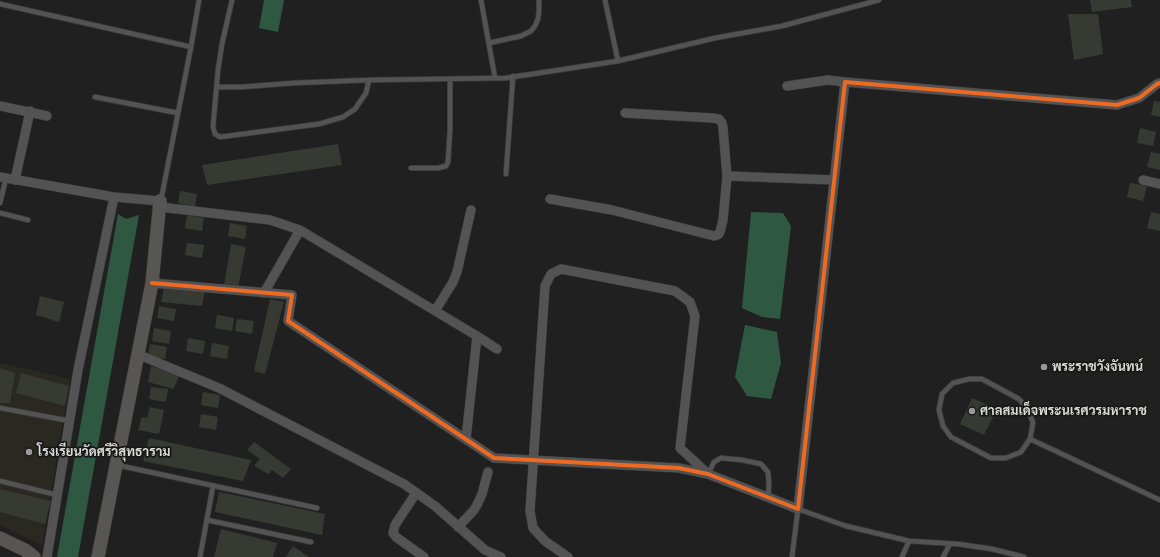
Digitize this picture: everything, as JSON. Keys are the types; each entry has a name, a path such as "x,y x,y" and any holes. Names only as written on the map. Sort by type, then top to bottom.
{"street":[{"path":"787,86 828,80 1117,105 1139,98 1160,83"},
{"path":"152,283 292,295 288,321 494,458 679,468 708,474 798,509 845,82"},
{"path":"0,106 30,111 47,116"},
{"path":"30,111 7,178 114,197 270,220 300,230 497,349"},
{"path":"550,200 612,210 714,236 719,234 723,220 727,176 723,128 719,119 625,113"},
{"path":"727,176 834,180"},
{"path":"1143,180 1160,184"},
{"path":"47,557 78,370 114,197"},
{"path":"98,557 152,283 160,204"},
{"path":"435,311 453,282 457,272 471,210"},
{"path":"264,293 300,230"},
{"path":"568,557 545,541 533,528 530,511 545,286 550,274 561,269 675,292 690,302 694,316 680,448 708,474"},
{"path":"466,439 477,336"},
{"path":"137,354 219,388 404,484 435,506 485,550 501,557"},
{"path":"458,526 474,510 478,503 488,472"},
{"path":"416,492 395,525 393,533 396,537 424,557"},
{"path":"0,538 25,550 34,557"}],"lane":[{"path":"160,204 199,0"},
{"path":"232,0 222,44 213,127 215,134 220,137 319,124 343,117 355,109 366,93 370,80"},
{"path":"481,0 495,78"},
{"path":"489,43 522,36 531,31 538,19 539,0"},
{"path":"605,0 618,61"},
{"path":"217,87 370,80 506,78 618,61 715,38 782,26 879,0"},
{"path":"0,4 191,47"},
{"path":"506,174 513,76"},
{"path":"411,168 438,168 446,166 448,162 450,130 450,79"},
{"path":"94,97 178,113"},
{"path":"0,203 7,178"},
{"path":"0,214 28,220"},
{"path":"969,379 982,379 1019,399 1028,409 1033,423 1030,439 1021,452 1006,458 991,458 951,437 943,426 939,410 942,394 953,383 969,379"},
{"path":"0,408 70,420"},
{"path":"1030,439 1160,500"},
{"path":"708,474 714,462 721,458 761,464 768,472 768,498"},
{"path":"117,465 317,508"},
{"path":"0,481 57,495"},
{"path":"200,557 213,486"},
{"path":"792,557 798,509 846,526 909,541 992,549 1024,557"},
{"path":"207,520 311,542"},
{"path":"902,557 909,541"},
{"path":"943,557 950,544"}],"shaded area":[{"path":"264,0 284,0 278,32 259,28"},
{"path":"751,212 783,213 791,226 780,319 762,317 742,308"},
{"path":"118,214 126,219 139,215 78,557 57,557"},
{"path":"745,325 777,332 781,363 771,399 747,396 735,377"},
{"name":"โรงเรียนวัดศรีวิสุทธาราม","path":"0,363 70,379 42,545 0,525"}],"building":[{"path":"1090,0 1131,0 1132,7 1092,12"},
{"path":"1068,14 1098,14 1103,54 1074,60"},
{"path":"1154,101 1160,102 1160,117 1151,115"},
{"path":"1140,128 1156,132 1153,146 1137,143"},
{"path":"338,144 342,165 207,185 202,165"},
{"path":"1151,152 1160,154 1160,170 1147,167"},
{"path":"1130,183 1147,186 1143,201 1127,197"},
{"path":"180,191 197,194 195,207 178,203"},
{"path":"1151,212 1160,214 1160,231 1147,228"},
{"path":"187,215 204,218 202,231 185,228"},
{"path":"230,223 247,226 245,239 228,236"},
{"path":"187,243 204,245 202,258 185,255"},
{"path":"231,244 246,247 238,287 224,285"},
{"path":"164,288 205,291 202,306 161,302"},
{"path":"40,296 64,302 59,322 36,315"},
{"path":"270,299 284,302 265,374 254,371"},
{"path":"159,306 176,309 174,321 157,318"},
{"path":"217,315 234,318 232,331 215,328"},
{"path":"237,319 254,321 252,334 235,331"},
{"path":"154,328 171,331 169,344 152,341"},
{"path":"188,338 205,341 203,354 186,351"},
{"path":"212,343 229,346 227,359 210,356"},
{"path":"150,344 167,347 165,359 148,356"},
{"path":"151,366 180,375 173,389 148,382"},
{"path":"0,368 15,373 10,403 0,403"},
{"path":"21,373 69,386 65,406 16,393"},
{"path":"151,387 168,389 166,402 149,399"},
{"path":"203,392 220,395 218,408 201,405"},
{"path":"972,398 997,409 984,435 960,424"},
{"path":"150,407 164,410 159,434 138,430 142,417 147,418"},
{"path":"201,414 218,417 216,430 199,427"},
{"path":"149,438 251,460 243,481 143,461"},
{"path":"254,442 291,469 283,478 272,470 268,474 254,466 260,459 247,450"},
{"path":"0,489 51,501 45,524 0,512"},
{"path":"219,492 325,514 322,535 215,512"},
{"path":"221,529 277,543 273,557 214,557"},
{"path":"293,546 309,557 286,557"}],"cycle path":[{"path":"152,283 292,295 288,321 494,458 679,468 708,474 798,509 845,82 1117,105 1139,98 1160,83"}],"place":[{"name":"พระราชวังจันทน์","path":"1044,367"},
{"name":"ศาลสมเด็จพระนเรศวรมหาราช","path":"972,411"},
{"name":"โรงเรียนวัดศรีวิสุทธาราม","path":"29,452"}]}
